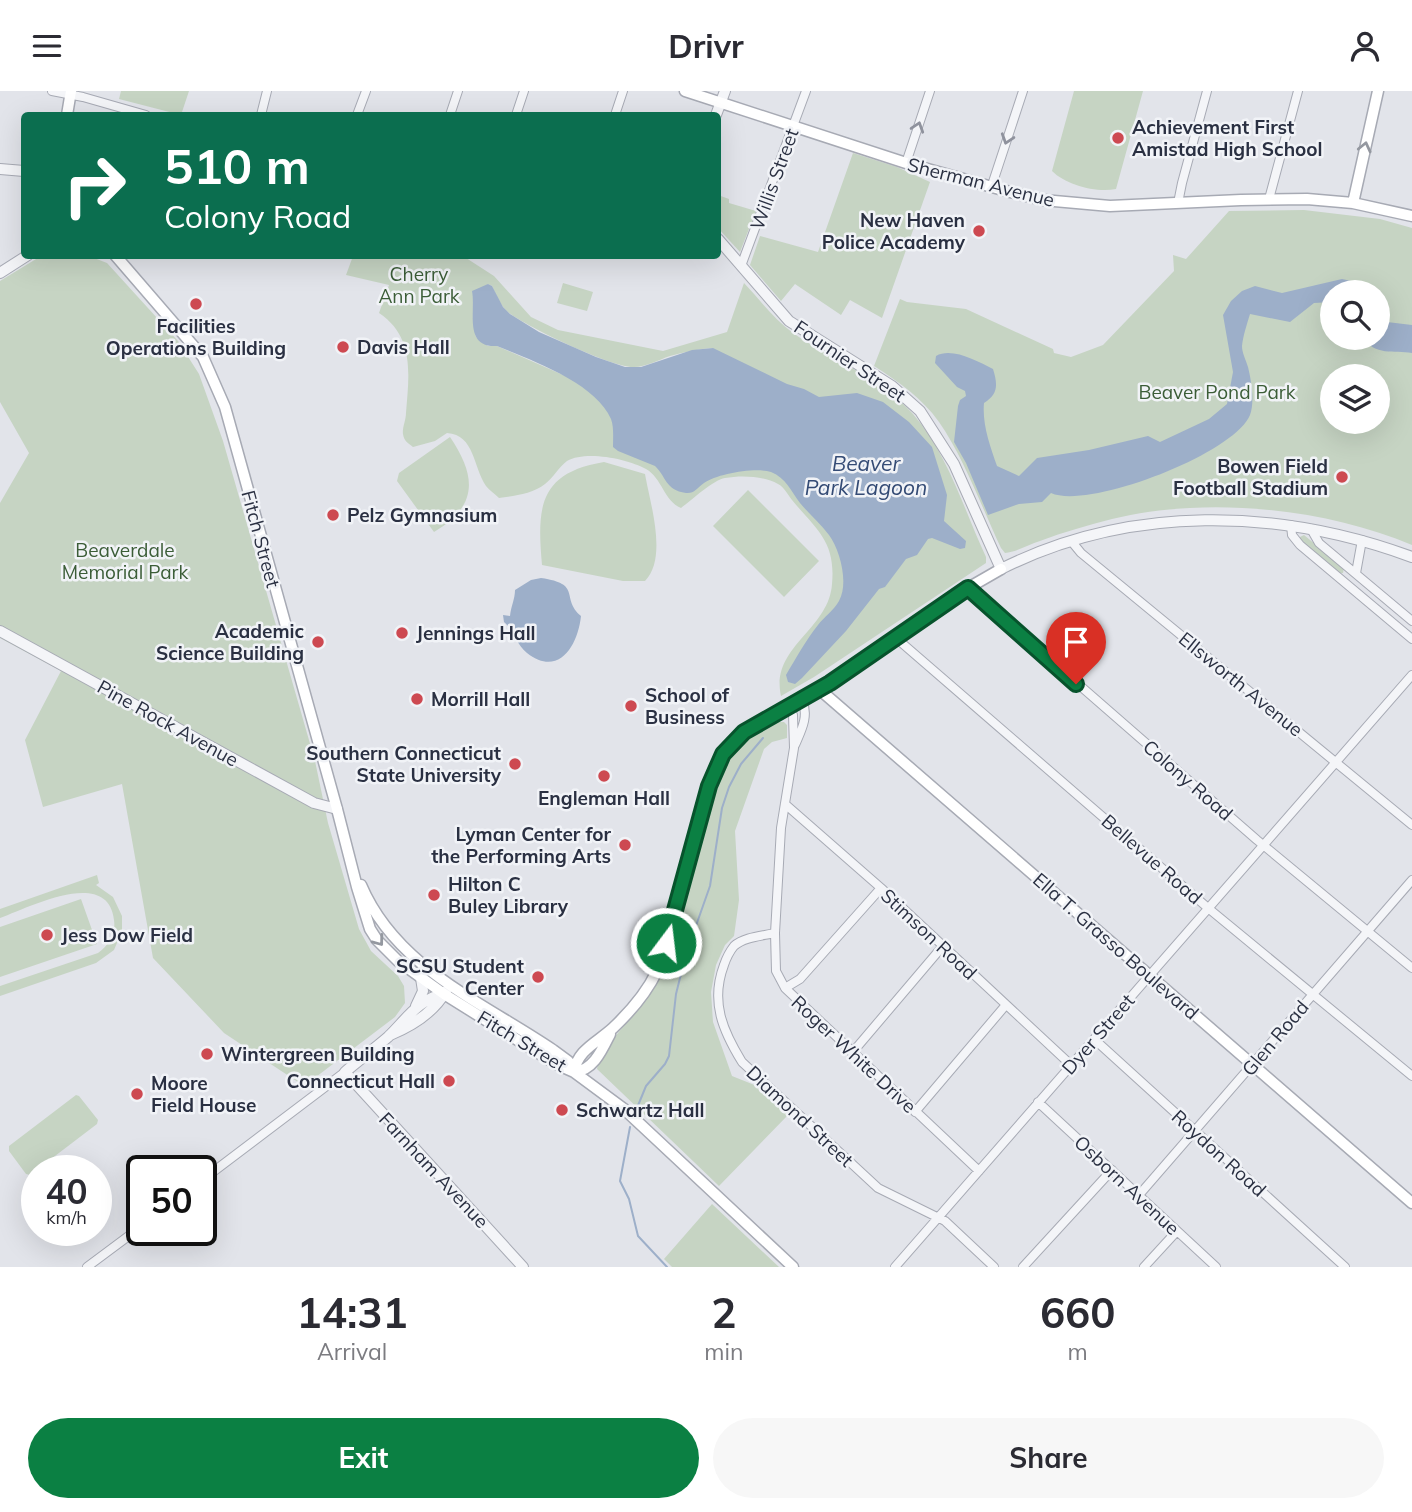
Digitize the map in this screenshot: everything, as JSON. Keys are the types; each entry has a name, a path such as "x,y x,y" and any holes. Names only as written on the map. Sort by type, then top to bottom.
{"main road":[{"name":"Sherman Avenue","path":"685,91 723,96 793,128 1024,196 1079,205 1110,206 1269,199 1353,203 1412,216"},
{"path":"1353,203 1378,91"},
{"path":"68,112 71,93"},
{"name":"Fitch Street","path":"118,259 203,358 225,407 370,929 385,949 421,978 447,989 568,1061 573,1072 640,1123 793,1267"},
{"path":"573,1072 579,1056 613,1028 643,995 657,971 709,786 727,749 744,732 819,689 968,588 1002,569"},
{"name":"Ella T. Grasso Boulevard","path":"819,689 1412,1203"},
{"name":"Fitch Street","path":"348,854 364,891 392,935 447,989"}],"street":[{"path":"52,91 71,93 136,112"},
{"path":"262,112 267,91"},
{"path":"358,112 366,91"},
{"path":"451,112 458,91"},
{"path":"517,112 524,91"},
{"path":"616,112 623,91"},
{"name":"Willis Street","path":"741,267 806,91"},
{"path":"906,163 930,91"},
{"path":"991,188 1023,91"},
{"path":"1178,203 1207,91"},
{"path":"1269,199 1298,91"},
{"path":"0,169 21,171"},
{"name":"Fournier Street","path":"721,243 783,315 892,386 920,411 954,464 1002,569"},
{"path":"0,273 22,259"},
{"path":"1002,569 1072,541 1110,531 1191,520 1291,525 1363,540 1412,557"},
{"path":"1291,525 1295,540 1412,639"},
{"path":"1311,529 1319,543 1412,621"},
{"path":"1342,580 1354,571 1363,540"},
{"name":"Ellsworth Avenue","path":"1072,541 1082,553 1412,825"},
{"name":"Colony Road","path":"968,588 1263,845 1412,968"},
{"path":"1384,615 1393,604"},
{"name":"Pine Rock Avenue","path":"0,632 314,803 337,809"},
{"name":"Bellevue Road","path":"896,638 1208,908 1412,1076"},
{"name":"Dyer Street","path":"895,1267 1412,675"},
{"name":"Roger White Drive","path":"794,748 806,719 806,708 802,699"},
{"name":"Roger White Drive","path":"788,706 793,715 794,748 781,828 775,933 776,971 785,988 979,1171"},
{"name":"Stimson Road","path":"785,804 881,888 1071,1065"},
{"name":"Glen Road","path":"1139,1195 1412,880"},
{"path":"785,988 800,979 881,888"},
{"name":"Diamond Street","path":"775,933 747,939 735,946 721,974 718,998 721,1022 727,1038 742,1062 878,1188 945,1221 994,1267"},
{"path":"852,1053 942,947"},
{"path":"217,1169 390,1035 422,997 421,978"},
{"path":"415,1008 447,989"},
{"path":"390,1035 406,1028 431,1010 447,989"},
{"path":"915,1112 1005,1006"},
{"name":"Roydon Road","path":"1094,1039 1345,1267"},
{"name":"Farnham Avenue","path":"345,1072 523,1267"},
{"name":"Osborn Avenue","path":"1038,1103 1216,1267"},
{"path":"1023,1267 1112,1170"},
{"path":"1144,1267 1177,1231"},
{"path":"86,1267 126,1238"}],"green space":[{"path":"121,91 189,91 182,112 169,112 119,99"},
{"path":"1074,91 1143,91 1116,189 1082,187 1052,171"},
{"path":"853,153 897,167 930,182 882,318 850,300 841,315 795,284 781,301 750,265 760,236 818,252"},
{"path":"721,196 729,199 729,203 756,211 740,252 721,231"},
{"name":"Beaver Pond Park","path":"1304,210 1380,219 1412,228 1412,545 1378,532 1303,514 1225,507 1148,512 1112,519 1005,553 939,422 909,391 874,366 900,299 966,309 1053,349 1054,353 1071,357 1103,345 1174,271 1173,255 1186,259 1229,211"},
{"name":"Beaverdale Memorial Park","path":"36,259 97,259 107,263 178,341 199,374 223,441 315,761 328,823 359,929 371,951 398,976 404,986 405,1003 395,1017 304,1086 224,1033 153,958 122,784 43,807 25,740 61,671 0,638 0,503 29,453 0,402 0,281"},
{"name":"Cherry Ann Park","path":"352,259 468,259 494,276 531,317 558,330 663,351 727,332 744,283 773,316 793,333 886,390 913,414 946,464 986,557 986,563 781,696 780,679 784,664 821,614 832,584 831,557 827,546 816,528 782,487 759,478 725,478 709,486 681,508 675,505 656,478 646,469 618,459 585,456 567,461 548,482 535,490 499,498 486,486 463,439 447,433 435,441 413,447 405,440 403,432 408,385 407,358 399,333 379,313 389,285 346,275","holes":["488,284 492,286 509,313 551,337 623,366 643,366 681,353 713,348 695,425 570,378 497,346 488,346 476,337 474,315"]},
{"path":"563,283 593,292 587,311 557,303"},
{"path":"450,437 465,465 469,490 459,512 434,532 397,481 399,473"},
{"path":"604,462 645,474 656,530 656,545 652,571 645,581 623,581 542,565 540,526 546,496 554,484 566,475 582,467"},
{"path":"748,490 819,561 784,597 713,526"},
{"path":"1304,535 1344,568 1343,573 1300,540"},
{"path":"777,722 787,725 787,738 772,742 764,749 735,831 739,900 734,936 725,945 716,965 711,992 713,1022 732,1076 757,1086 788,1115 719,1186 597,1069 607,1048 663,973 719,775 732,753 747,737"},
{"path":"97,875 99,883 96,885 113,897 122,916 122,931 114,950 96,963 0,996 0,986 98,953 111,939 114,920 109,904 98,895 83,893 47,900 0,918 0,909"},
{"name":"Jess Dow Field","path":"81,899 97,944 0,977 0,927"},
{"path":"76,1095 98,1120 97,1124 56,1155 21,1155 21,1167 9,1151 9,1146"},
{"path":"712,1204 779,1267 672,1267 664,1259"}],"water":[{"name":"Beaver Park Lagoon","path":"488,284 510,314 539,332 625,367 641,367 692,350 713,348 819,397 857,393 883,402 909,422 932,447 947,495 944,521 966,541 965,548 960,549 932,538 928,539 917,555 906,559 885,587 879,589 846,631 802,678 795,684 788,682 786,675 801,649 842,594 842,567 837,549 829,535 784,481 771,472 756,470 727,474 686,493 670,486 655,466 618,451 613,447 611,419 592,394 544,366 479,341 473,327 472,291"},
{"path":"1320,284 1320,303 1314,303 1290,322 1250,314 1242,346 1251,384 1250,415 1238,430 1217,446 1190,461 1126,486 1070,496 1051,493 1042,502 1019,504 988,515 954,442 958,406 960,400 966,396 965,391 957,387 935,363 936,356 957,354 993,369 996,389 984,403 987,435 997,466 1019,476 1037,458 1089,450 1148,436 1160,442 1209,419 1227,404 1233,372 1223,315 1231,301 1242,291 1255,286 1282,293"},
{"path":"1390,322 1412,325 1412,353 1379,350 1390,350"},
{"path":"541,578 567,588 575,609 581,616 571,647 565,655 549,662 538,660 523,649 504,622 503,615 510,616 515,590 531,580"}],"waterway":[{"path":"637,1108 646,1086 669,1056 676,994 686,954 710,886 722,808 729,787 741,764 763,738"},
{"path":"630,1127 620,1181 629,1199 638,1236 667,1267"}],"place":[{"name":"Achievement First Amistad High School","path":"1118,138"},
{"name":"New Haven Police Academy","path":"979,231"},
{"name":"Facilities Operations Building","path":"196,304"},
{"name":"Davis Hall","path":"343,347"},
{"name":"Bowen Field Football Stadium","path":"1342,477"},
{"name":"Pelz Gymnasium","path":"333,515"},
{"name":"Jennings Hall","path":"402,633"},
{"name":"Academic Science Building","path":"318,642"},
{"name":"Morrill Hall","path":"417,699"},
{"name":"School of Business","path":"631,706"},
{"name":"Southern Connecticut State University","path":"515,764"},
{"name":"Engleman Hall","path":"604,776"},
{"name":"Lyman Center for the Performing Arts","path":"625,845"},
{"name":"Hilton C Buley Library","path":"434,895"},
{"name":"Jess Dow Field","path":"47,935"},
{"name":"SCSU Student Center","path":"538,977"},
{"name":"Wintergreen Building","path":"207,1054"},
{"name":"Connecticut Hall","path":"449,1081"},
{"name":"Moore Field House","path":"137,1094"},
{"name":"Schwartz Hall","path":"562,1110"}],"route":[{"path":"666,943 709,786 727,749 752,726 830,683 968,588 977,599 1076,684"}]}
